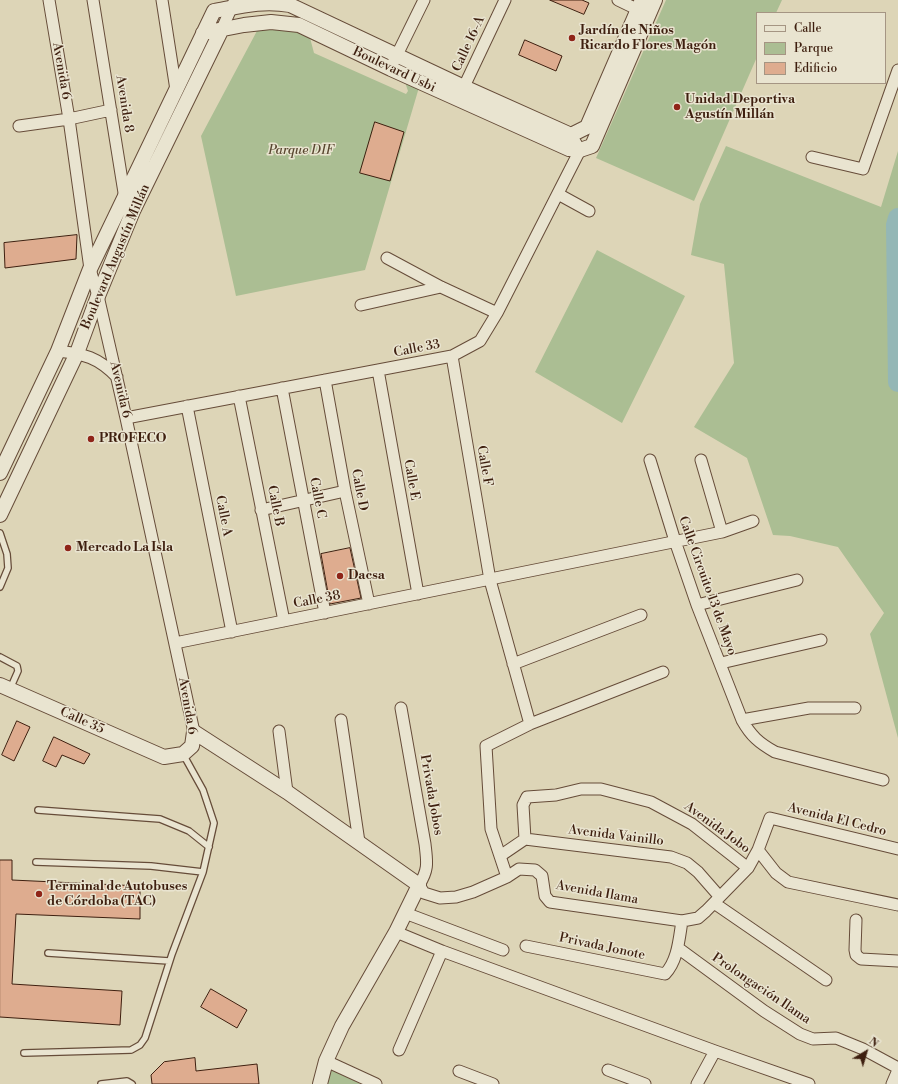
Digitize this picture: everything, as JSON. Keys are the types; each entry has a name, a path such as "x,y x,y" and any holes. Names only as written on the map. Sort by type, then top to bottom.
{"street":[{"name":"Avenida 6","path":"49,0 69,119 90,269 98,296 117,377 194,732 192,746 183,754 164,757"},
{"name":"Avenida 8","path":"94,0 124,197 133,211"},
{"path":"162,0 176,90"},
{"path":"391,69 396,55 424,0"},
{"name":"Calle 16-A","path":"458,100 505,0"},
{"path":"618,0 643,8"},
{"path":"643,8 592,146 580,150 571,135 587,127 643,8 655,0"},
{"name":"Boulevard Usbi","path":"217,6 267,1 290,5 464,87 571,135"},
{"name":"Boulevard Augustín Millán","path":"0,515 77,353 98,296 133,211 233,4"},
{"name":"Boulevard Augustín Millán","path":"0,473 58,351 90,269 217,6"},
{"name":"Boulevard Usbi","path":"203,33 221,31 244,25 271,22 299,25 458,100 569,149 580,150"},
{"path":"812,157 863,169 898,70"},
{"path":"19,126 69,119 111,110"},
{"name":"Calle 33","path":"126,418 452,356 480,341 497,313 580,150"},
{"path":"558,194 588,211"},
{"path":"387,258 441,287 497,313"},
{"path":"361,305 441,287"},
{"path":"58,351 77,353 98,360 117,377"},
{"name":"Calle F","path":"452,356 490,580 512,664 530,724"},
{"name":"Calle E","path":"378,370 418,594"},
{"name":"Calle D","path":"325,380 345,491 369,604"},
{"name":"Calle C","path":"282,388 325,613"},
{"name":"Calle B","path":"239,396 284,621"},
{"name":"Calle A","path":"186,406 232,632"},
{"name":"Calle Circuito 13 de Mayo","path":"650,460 697,605 721,663 742,720 749,733 760,744 775,752 883,780"},
{"path":"701,460 722,532"},
{"path":"261,510 345,491"},
{"name":"Calle 38","path":"174,643 722,532 753,521"},
{"path":"697,605 797,580"},
{"path":"512,664 642,615"},
{"path":"721,663 821,640"},
{"path":"507,877 492,828 486,746 530,724 664,672"},
{"name":"Calle 35","path":"5,687 164,757"},
{"name":"Privada Jobos","path":"401,708 428,863 425,875 419,885"},
{"path":"742,720 809,708 855,708"},
{"path":"341,720 358,842"},
{"path":"194,732 287,792 419,885 396,932 342,1026 326,1061 320,1084"},
{"path":"279,732 287,792"},
{"name":"Avenida Jobo","path":"524,839 523,804 527,797 601,789 651,802 692,824 748,868"},
{"name":"Avenida El Cedro","path":"758,850 770,818 898,849"},
{"path":"500,856 524,839"},
{"name":"Avenida Vainillo","path":"524,839 671,857 688,863 698,872 717,899 826,980"},
{"path":"678,948 682,921 698,918 748,868 758,850 776,873 788,882 898,905"},
{"name":"Avenida Ilama","path":"419,885 424,893 440,898 456,897 473,892 519,870 535,870 542,876 545,896 550,902 682,921"},
{"path":"405,913 503,950"},
{"path":"856,920 856,955 861,959 898,961"},
{"path":"396,932 442,951 809,1084"},
{"name":"Privada Jonote","path":"526,946 665,974 670,969 678,948"},
{"name":"Prolongación Ilama","path":"678,948 764,1011 800,1034 813,1039 836,1038 863,1049 898,1069"},
{"path":"399,1050 442,951"},
{"path":"697,1084 715,1051"},
{"path":"326,1061 376,1084"},
{"path":"892,1084 898,1069"},
{"path":"608,1070 645,1084"},
{"path":"459,1071 493,1084"}],"lane":[{"path":"0,533 8,554 8,568 0,587"},
{"path":"0,657 17,666 18,672 5,687"},
{"path":"24,1052 131,1050 140,1045 145,1038 169,961 203,872 214,823 203,790 183,754"},
{"path":"38,810 160,819 189,831 209,847"},
{"path":"36,862 151,866 203,872"},
{"path":"48,953 169,961"},
{"path":"101,1084 127,1081 132,1084"}],"green space":[{"name":"Unidad Deportiva Agustín Millán","path":"666,0 782,0 776,12 756,12 756,59 694,201 596,158"},
{"name":"Parque DIF","path":"272,26 309,34 314,53 406,94 408,91 405,82 420,84 365,270 236,296 201,136 258,29"},
{"path":"726,146 881,207 898,151 898,738 870,634 884,613 838,547 790,536 773,535 747,458 694,427 734,363 724,264 691,255 700,204"},
{"path":"597,250 685,296 622,423 535,372"},
{"path":"328,1068 361,1084 323,1084"}],"building":[{"path":"550,0 582,0 589,3 584,14"},
{"path":"525,40 562,56 556,71 519,55"},
{"path":"375,122 404,132 390,181 360,173"},
{"path":"77,235 76,259 5,268 4,243"},
{"name":"Dacsa","path":"350,548 361,598 330,604 321,554"},
{"path":"17,721 30,727 14,761 2,755"},
{"path":"54,737 90,754 84,764 62,755 56,767 43,761"},
{"path":"0,860 12,860 12,880 140,886 140,919 16,914 12,984 122,991 120,1025 0,1017"},
{"path":"211,989 247,1010 237,1028 201,1007"},
{"path":"195,1058 196,1071 257,1064 259,1084 152,1084 151,1075 164,1062"}],"waterway":[{"path":"898,218 896,225 898,382"}],"place":[{"name":"Jardín de Niños Ricardo Flores Magón","path":"572,38"},
{"name":"Unidad Deportiva Agustín Millán","path":"677,107"},
{"name":"PROFECO","path":"91,439"},
{"name":"Mercado La Isla","path":"68,548"},
{"name":"Dacsa","path":"340,576"},
{"name":"Terminal de Autobuses de Córdoba (TAC)","path":"39,894"}]}
